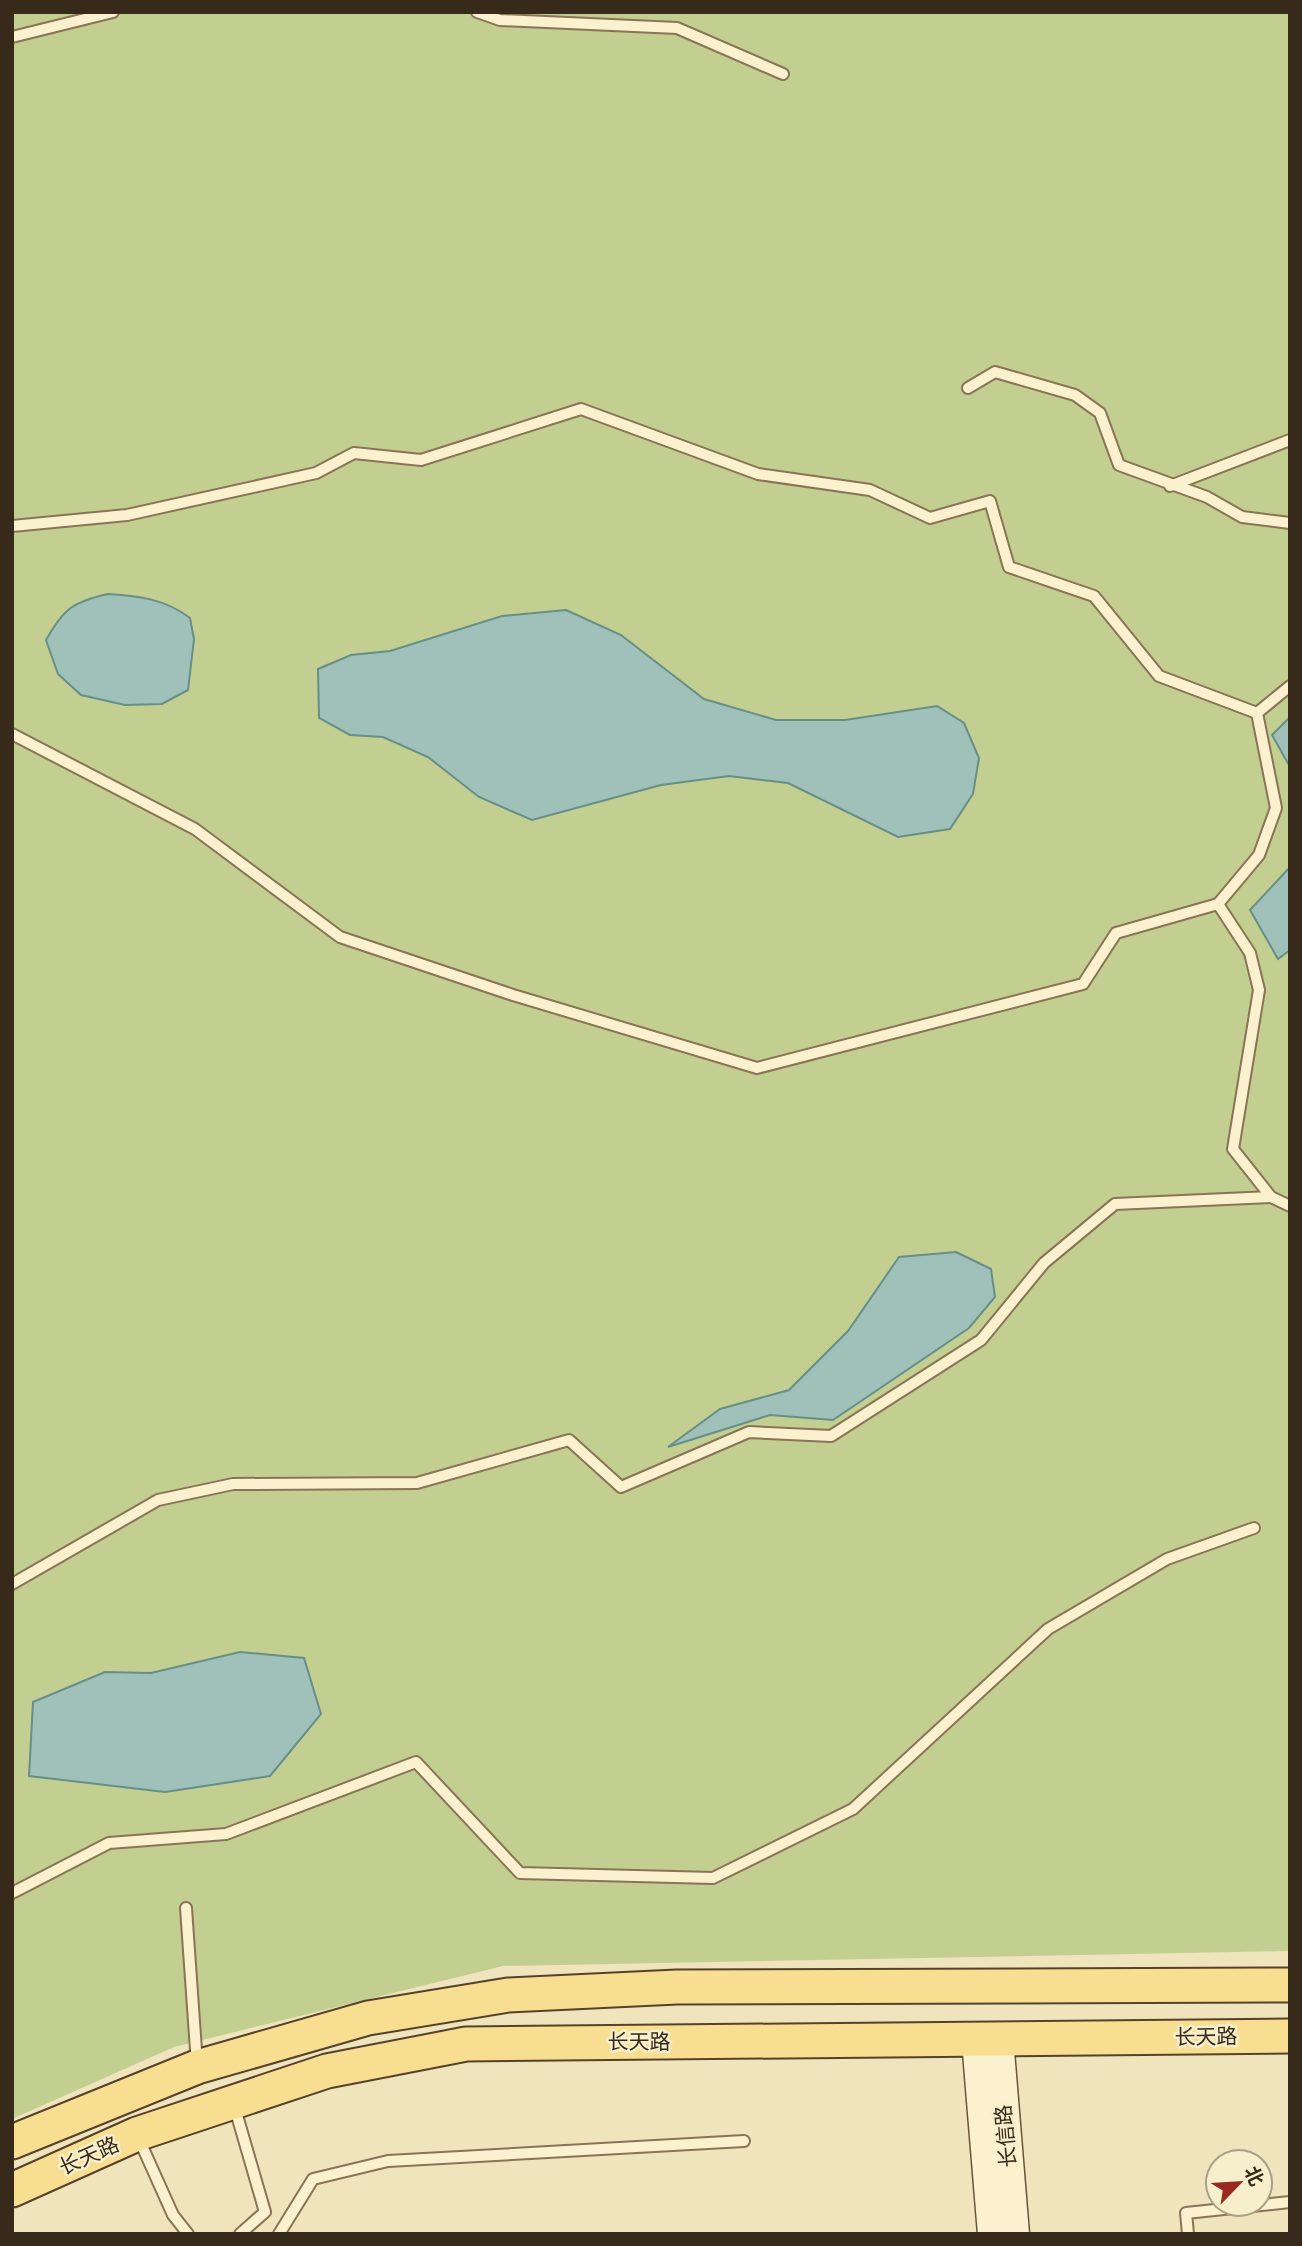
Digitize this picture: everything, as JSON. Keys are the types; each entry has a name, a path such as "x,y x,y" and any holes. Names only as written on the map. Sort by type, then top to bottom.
{"main road":[{"name":"长天路","path":"12,2142 197,2067 368,2018 509,1995 677,1987 1290,1985"},
{"name":"长天路","path":"12,2190 137,2134 327,2071 466,2044 1290,2036"},
{"name":"长信路","path":"987,2039 993,2234"},
{"name":"长信路","path":"987,2039 1014,2234"}],"lane":[{"path":"12,37 113,12"},
{"path":"477,12 500,20 677,28 783,74"},
{"path":"968,388 995,372 1075,395 1100,413 1119,465 1170,486 1207,497 1242,517 1290,523"},
{"path":"12,526 127,515 316,473 354,453 421,460 581,408 758,474 870,490 930,518 990,502 1009,566 1094,596 1159,676 1257,713"},
{"path":"1170,486 1290,440"},
{"path":"1257,713 1290,687"},
{"path":"12,734 195,829 340,937 513,995 757,1068 1083,984 1116,933 1218,904 1259,855 1276,808 1257,713"},
{"path":"1218,904 1250,953 1259,990 1233,1149 1271,1197 1290,1206"},
{"path":"12,1584 158,1500 233,1484 417,1483 569,1440 621,1487 749,1432 831,1436 981,1340 1044,1263 1115,1203 1271,1197"},
{"path":"12,1894 108,1843 226,1834 416,1762 520,1873 713,1878 853,1809 1048,1629 1167,1559 1254,1528"},
{"path":"186,1908 197,2067"},
{"path":"233,2102 265,2211 280,2232 313,2179 388,2161 744,2141"},
{"path":"137,2134 173,2215 188,2234"},
{"path":"1188,2234 1186,2213 1290,2202"},
{"path":"240,2234 265,2211"}],"green space":[{"path":"12,12 1290,12 1290,1951 503,1966 174,2047 12,2119"}],"water":[{"path":"108,594 151,600 190,618 194,639 188,690 162,704 125,705 81,695 58,674 46,640 52,629 71,608 86,600"},
{"path":"566,610 621,635 704,699 776,720 845,720 937,706 964,723 979,758 973,794 950,829 898,837 788,783 729,776 661,785 532,820 479,797 428,757 383,737 350,735 319,718 318,669 351,655 390,651 502,616"},
{"path":"1290,717 1290,767 1272,735"},
{"path":"1290,867 1290,950 1278,959 1250,910"},
{"path":"956,1252 991,1269 995,1297 969,1328 833,1420 770,1415 668,1447 720,1409 789,1390 848,1331 899,1257"},
{"path":"240,1652 304,1658 321,1714 270,1776 165,1792 29,1776 33,1702 105,1672 151,1673"}]}
